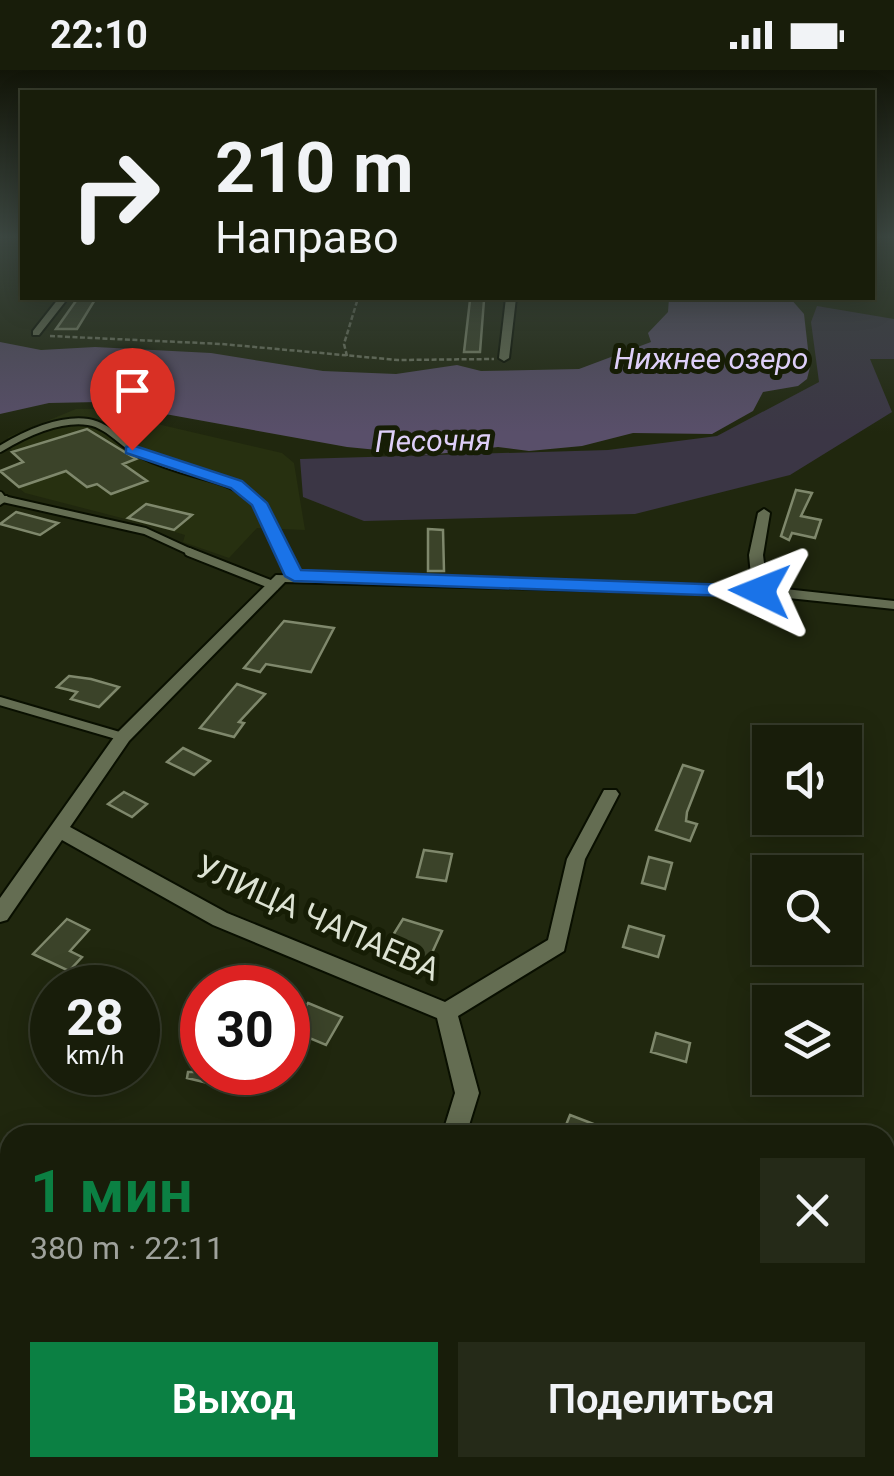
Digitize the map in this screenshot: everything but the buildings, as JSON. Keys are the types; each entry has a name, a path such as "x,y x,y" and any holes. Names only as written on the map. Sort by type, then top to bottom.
{"street":[{"path":"36,332 60,302"},
{"path":"504,358 511,302"},
{"path":"760,591 756,555 764,513"},
{"path":"0,914 123,738 281,578 760,591 894,605"},
{"name":"УЛИЦА ЧАПАЕВА","path":"446,1012 557,945 576,859 610,794"},
{"name":"УЛИЦА ЧАПАЕВА","path":"58,828 220,919 446,1012"},
{"name":"УЛИЦА ЧАПАЕВА","path":"446,1012 467,1093 457,1125"}],"lane":[{"path":"0,449 60,426 88,422 107,428 132,450 157,462 237,484 259,503 294,576"},
{"path":"1,498 145,531 275,586"},
{"path":"0,701 123,738"}],"path":[{"path":"347,356 344,344 357,302"},
{"path":"36,332 398,360 504,358"}],"shaded area":[{"path":"817,306 894,319 894,359 870,359 892,412 790,475 635,514 364,521 303,497 300,459 608,450 717,436 819,382 811,322"},
{"path":"76,409 93,409 282,453 294,463 305,530 257,528 229,558 183,542 185,535 25,493 0,473 22,462 12,452 8,437"}],"water":[{"name":"Нижнее озеро","path":"669,302 793,302 804,314 810,367 807,379 798,386 763,392 753,411 712,434 633,433 582,446 529,451 498,447 429,455 347,447 99,402 49,403 0,414 0,342 41,350 95,347 211,353 323,371 396,374 457,365 481,371 579,369 651,342 648,333 668,312"}],"route":[{"path":"132,450 157,462 237,484 259,503 278,534 294,576 760,591"}],"water label":[{"name":"Песочня","path":"433,441"}]}
